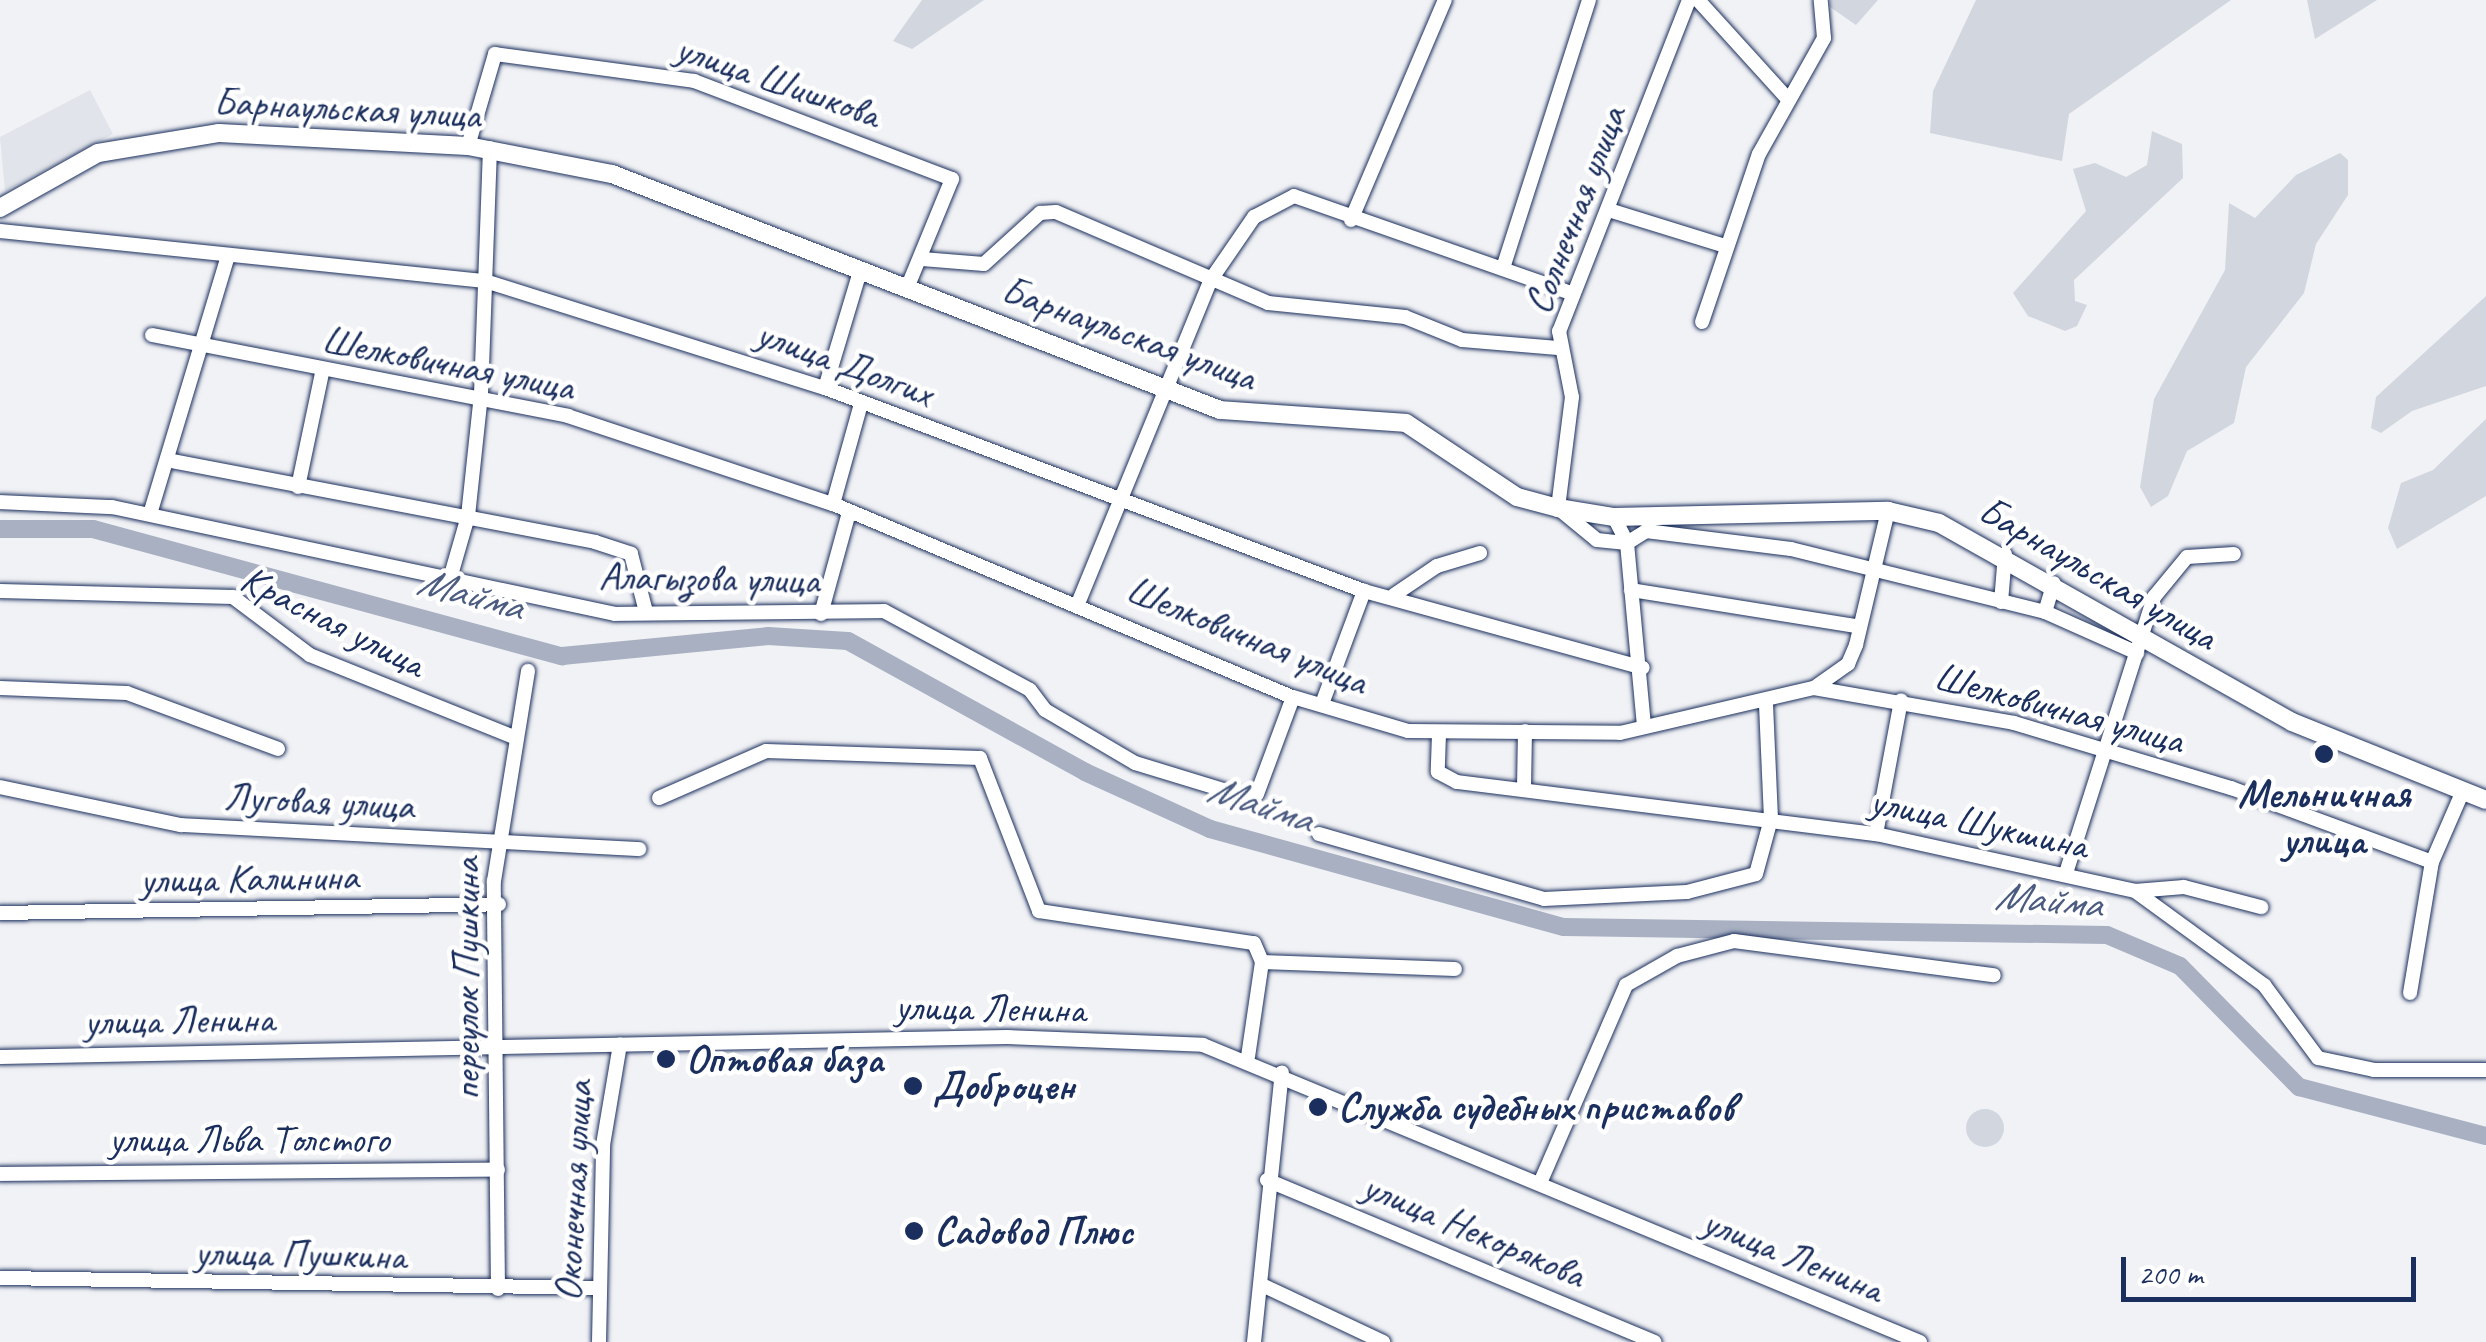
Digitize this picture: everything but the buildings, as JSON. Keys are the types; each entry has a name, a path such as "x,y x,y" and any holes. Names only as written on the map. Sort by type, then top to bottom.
{"main road":[{"name":"Барнаульская улица","path":"0,208 98,153 169,138 468,146 612,174 1163,391 1269,419 1406,423 1517,496 1558,508 1614,518 1888,511 2005,553 2054,583 2140,647 2350,750 2486,800"}],"street":[{"path":"1351,220 1444,0"},
{"path":"1503,268 1589,0"},
{"name":"Солнечная улица","path":"1558,508 1572,397 1558,348 1571,293 1612,211 1689,0"},
{"path":"1698,0 1786,97"},
{"path":"1702,322 1725,246 1786,97 1824,38 1821,0"},
{"name":"улица Шишкова","path":"468,146 494,54 694,81 952,179 922,259 906,288"},
{"path":"449,582 468,516 481,394 490,148"},
{"path":"1079,601 1210,281 1254,217 1294,196 1351,220 1571,293"},
{"path":"1612,211 1725,246"},
{"path":"922,259 984,264 1040,213 1056,212 1268,303 1558,348"},
{"name":"улица Долгих","path":"0,230 227,260 485,280 825,388 1364,591 1394,596 1643,668"},
{"path":"150,514 172,461 227,260"},
{"path":"825,388 860,271"},
{"name":"Шелковичная улица","path":"152,334 322,373 481,394 833,504 1079,601 1293,697 1440,734 1644,726 1766,703 1814,688 1901,700 2108,750 2432,862"},
{"path":"298,487 322,373"},
{"path":"833,504 861,404"},
{"path":"172,461 468,516 632,554 646,612"},
{"name":"Алагызова улица","path":"0,502 150,514 535,602 646,612 884,611 1030,690 1045,710 1135,764 1257,794 1293,697"},
{"path":"1558,508 1597,540 1627,542 1646,531 1790,549 2045,612 2140,647"},
{"path":"1814,688 1848,664 1868,571 1888,511"},
{"path":"822,614 849,512"},
{"path":"1614,518 1627,542 1643,668 1644,726"},
{"path":"1394,596 1437,566 1480,553"},
{"path":"2001,602 2005,553"},
{"path":"2066,872 2154,597 2178,564 2234,554"},
{"path":"2045,612 2054,583"},
{"path":"1631,590 1857,626"},
{"name":"Красная улица","path":"0,591 232,597 310,655 512,736"},
{"path":"1322,704 1364,591"},
{"name":"переулок Пушкина","path":"498,1289 501,1046 497,843 512,736 528,671"},
{"path":"0,688 127,693 278,749"},
{"path":"1876,834 1901,700"},
{"path":"1319,834 1544,899 1687,892 1756,874 1772,819 1766,703"},
{"path":"1524,788 1525,731"},
{"name":"улица Шукшина","path":"1440,734 1444,777 1876,834 2046,878 2066,872 2135,891 2264,985 2318,1058 2374,1070 2482,1070"},
{"path":"659,798 766,752 980,758 1039,911 1254,944 1262,962 1248,1058"},
{"name":"Луговая улица","path":"0,788 181,825 639,850"},
{"path":"2410,993 2432,862 2462,792"},
{"path":"2135,891 2184,887 2260,907"},
{"name":"улица Калинина","path":"0,913 499,904"},
{"path":"1540,1183 1626,985 1677,956 1734,941 1994,975"},
{"path":"1262,962 1455,969"},
{"name":"улица Ленина","path":"0,1056 1007,1036 1204,1045 1282,1072 1334,1103 1540,1183 1920,1342"},
{"name":"Оконечная улица","path":"599,1342 608,1080 620,1044"},
{"path":"1254,1342 1262,1284 1266,1180 1282,1072"},
{"name":"улица Льва Толстого","path":"0,1174 498,1170"},
{"name":"улица Некорякова","path":"1266,1180 1655,1342"},
{"name":"улица Пушкина","path":"0,1278 600,1288"},
{"path":"1262,1284 1383,1342"}],"shaded area":[{"path":"922,0 984,0 912,49 893,41"},
{"path":"1830,0 1878,0 1856,25 1830,7"},
{"path":"1976,0 2231,0 2069,114 2062,161 1930,133 1933,91"},
{"path":"2307,0 2377,0 2315,39"},
{"path":"90,90 113,134 5,191 0,137"},
{"path":"2152,131 2182,144 2183,178 2074,280 2075,301 2087,305 2077,326 2065,331 2028,316 2013,293 2086,211 2073,169 2095,163 2126,177 2147,165"},
{"path":"2340,153 2348,160 2348,195 2316,244 2304,293 2246,367 2234,423 2187,451 2168,496 2151,507 2140,487 2154,399 2225,270 2229,203 2255,218 2296,175"},
{"path":"2486,296 2486,386 2412,411 2381,433 2371,428 2376,397"},
{"path":"2486,419 2486,496 2397,549 2388,528 2401,483 2433,470"},
{"path":"1985,1109 1999,1114 2004,1128 1999,1142 1985,1147 1971,1142 1966,1128 1971,1114"}],"waterway":[{"name":"Майма","path":"0,529 93,529 562,656 768,636 848,641 1085,772 1210,829 1564,927 2107,935 2180,966 2299,1087 2486,1136"}],"place":[{"name":"Мельничная улица","path":"2324,754"},
{"name":"Оптовая база","path":"666,1059"},
{"name":"Доброцен","path":"913,1086"},
{"name":"Служба судебных приставов","path":"1318,1107"},
{"name":"Садовод Плюс","path":"914,1231"}]}
